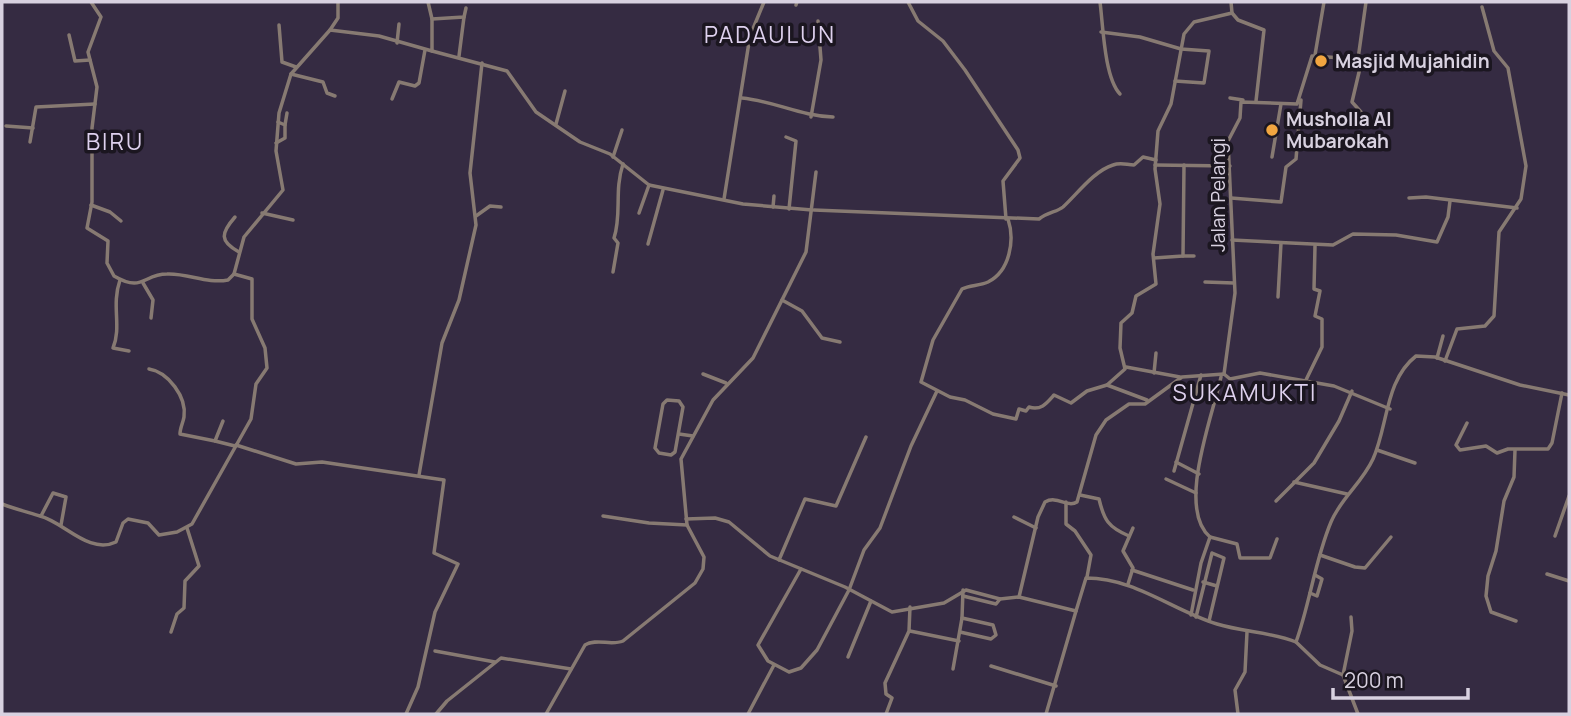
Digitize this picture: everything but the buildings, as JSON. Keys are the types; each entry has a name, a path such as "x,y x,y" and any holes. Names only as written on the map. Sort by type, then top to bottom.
{"street":[{"path":"91,2 101,17 89,43 96,83 91,205 87,228 108,241 109,269 120,280 143,283 165,274 221,282 234,274 244,237 284,189 276,143 278,122 291,74 338,18 338,2"},
{"path":"428,2 432,19 432,51"},
{"path":"724,199 750,36 764,2"},
{"path":"908,2 918,21 943,41 965,70 1018,150 1020,158 1003,181 1007,219 1012,236 1003,270 988,282 964,288 933,340 921,382 937,391 974,403 993,414 1016,419 1019,409 1026,411 1029,407 1036,409 1048,405 1054,395 1070,403 1087,391 1107,385 1126,368"},
{"path":"1100,2 1101,32 1114,85 1120,93"},
{"path":"1231,2 1231,13 1238,20 1264,28 1256,102"},
{"path":"1230,97 1256,102 1297,104 1312,56 1315,55 1324,2"},
{"path":"1359,122 1361,112 1352,102 1360,68 1358,59 1366,2"},
{"path":"1445,361 1457,329 1485,326 1494,316 1499,232 1517,208 1524,192 1523,149 1508,68 1494,51 1487,16 1482,7"},
{"path":"459,57 466,8"},
{"path":"1126,368 1120,348 1121,323 1132,313 1136,296 1156,285 1153,258 1160,204 1156,162 1158,128 1171,104 1184,34 1194,22 1231,13"},
{"path":"432,19 464,17"},
{"path":"811,117 821,60 818,20"},
{"path":"397,43 399,24"},
{"path":"279,25 282,62 296,67"},
{"path":"330,30 379,36 397,43 482,63 510,74 531,108 580,142 613,157 649,185 663,190 773,207 1040,219 1046,212 1060,209 1087,181 1111,165 1135,165 1143,157 1156,162 1184,165 1231,166"},
{"path":"1101,32 1121,33 1181,49 1209,51 1205,82 1175,81"},
{"path":"69,35 75,61 90,60"},
{"path":"392,99 399,82 415,86 419,83 425,50"},
{"path":"1315,55 1358,59"},
{"path":"418,476 442,343 461,290 476,216 470,173 482,63"},
{"path":"291,74 325,82 327,93 335,96"},
{"path":"556,124 565,91"},
{"path":"1231,198 1281,202 1286,167 1296,159 1302,110 1300,98"},
{"path":"741,99 766,102 811,117 833,117"},
{"name":"Jalan Pelangi","path":"1196,493 1233,324 1229,137 1240,118 1243,100"},
{"path":"30,142 34,110 37,106 95,104"},
{"path":"1272,158 1281,104"},
{"path":"276,143 284,140 287,113"},
{"path":"278,122 285,125"},
{"path":"6,126 33,128"},
{"path":"613,157 622,130"},
{"path":"786,136 796,141 789,209"},
{"path":"613,272 618,243 614,238 619,226 617,184 623,164"},
{"path":"1183,256 1184,165"},
{"path":"545,714 587,643 616,644 624,641 700,577 704,557 687,525 681,463 713,400 726,383 753,358 806,252 816,172"},
{"path":"639,213 649,185"},
{"path":"648,244 663,190"},
{"path":"773,207 774,196"},
{"path":"1409,198 1517,208"},
{"path":"1232,240 1338,245 1349,234 1396,235 1438,242 1448,217 1450,201"},
{"path":"91,205 110,212 121,221"},
{"path":"476,216 489,206 501,207"},
{"path":"262,213 293,220"},
{"path":"235,217 224,230 222,238 226,245 239,253"},
{"path":"1278,297 1281,243"},
{"path":"1305,382 1322,347 1322,320 1315,316 1320,291 1314,289 1315,245"},
{"path":"1153,258 1194,256"},
{"path":"2,504 61,525 81,540 109,545 117,542 123,523 128,519 148,523 159,535 187,528 203,508 251,419 256,384 267,368 268,358 252,319 251,279 234,274"},
{"path":"120,280 114,301 119,335 113,346 129,351"},
{"path":"1206,282 1234,283"},
{"path":"143,283 153,300 151,318"},
{"path":"782,300 802,311 822,338 840,342"},
{"path":"1437,358 1443,336"},
{"path":"1154,373 1156,353"},
{"path":"1296,642 1331,520 1347,494 1368,469 1377,450 1397,378 1410,360 1416,356 1437,358 1520,385 1569,394"},
{"path":"1126,368 1182,377 1223,375 1230,379 1267,374 1352,391 1390,409"},
{"path":"149,369 158,371 174,384 184,414 180,434 235,446 296,464 322,462 444,480 435,552 458,564 435,612 418,687 406,714"},
{"path":"702,374 726,383"},
{"path":"1174,471 1201,376"},
{"path":"1019,597 1045,502 1054,499 1075,504 1101,424 1125,405 1143,404 1182,377"},
{"path":"1107,385 1149,400"},
{"path":"801,569 759,640 758,649 774,666 789,672 801,667 817,650 849,590 864,550 880,528 911,446 937,391"},
{"path":"1276,501 1314,463 1339,421 1352,391"},
{"path":"1467,423 1456,445 1458,449 1486,446 1497,453 1551,447 1562,393"},
{"path":"667,400 683,404 679,434 673,454 655,450 663,404 667,400"},
{"path":"215,441 223,421"},
{"path":"679,434 693,436"},
{"path":"779,560 805,499 836,506 866,437"},
{"path":"1377,450 1415,463"},
{"path":"1515,450 1514,477 1504,501 1486,596 1490,612 1516,621"},
{"path":"1176,462 1199,474"},
{"path":"1166,478 1196,493 1197,517 1210,537 1237,544 1240,558 1265,560 1273,555 1277,539"},
{"path":"1294,482 1347,494"},
{"path":"41,516 53,493 66,496 68,503 61,525"},
{"path":"1080,495 1099,499 1101,516 1113,529 1129,536"},
{"path":"1556,536 1569,496"},
{"path":"1046,714 1091,555 1075,531 1066,524 1066,502"},
{"path":"603,516 687,525"},
{"path":"1014,517 1036,528"},
{"path":"686,519 715,518 729,522 779,560 892,612 947,602 963,590 1000,598 1019,597 1076,611"},
{"path":"170,632 178,613 184,608 186,581 199,566 187,528"},
{"path":"1133,528 1123,554 1132,570 1194,590"},
{"path":"1194,616 1194,590 1210,537"},
{"path":"1320,555 1365,568 1391,537"},
{"path":"1194,616 1212,552 1224,558 1209,621"},
{"path":"1128,584 1132,570"},
{"path":"1547,574 1569,581"},
{"path":"1310,593 1317,596 1320,590 1322,579 1315,575"},
{"path":"1086,578 1128,584 1194,616 1247,632 1296,642 1320,665 1343,675"},
{"path":"1203,582 1217,586"},
{"path":"953,669 962,618 963,590"},
{"path":"963,596 996,604 1000,598"},
{"path":"848,657 871,601"},
{"path":"886,714 892,698 886,694 885,683 909,631 910,607"},
{"path":"1351,617 1352,631 1343,675 1357,714"},
{"path":"960,632 991,639 996,635 993,625 962,618"},
{"path":"909,631 959,640"},
{"path":"1238,714 1235,689 1245,673 1247,632"},
{"path":"435,651 495,662"},
{"path":"436,714 504,657 571,669"},
{"path":"748,714 774,666"},
{"path":"991,666 1056,686"}],"place":[{"name":"Masjid Mujahidin","path":"1321,61"},
{"name":"Musholla Al Mubarokah","path":"1272,130"}],"district":[{"name":"PADAULUN","path":"770,35"},
{"name":"BIRU","path":"115,142"},
{"name":"SUKAMUKTI","path":"1245,393"}]}
